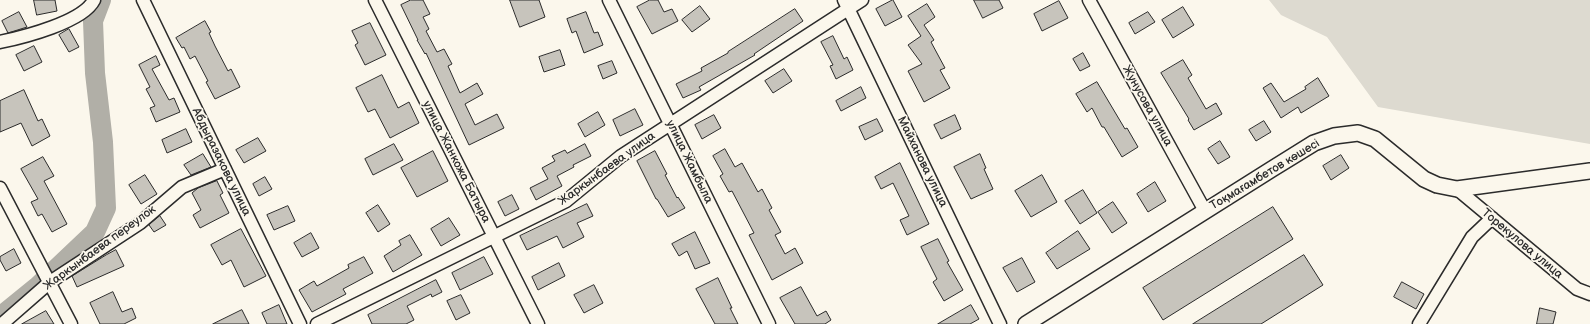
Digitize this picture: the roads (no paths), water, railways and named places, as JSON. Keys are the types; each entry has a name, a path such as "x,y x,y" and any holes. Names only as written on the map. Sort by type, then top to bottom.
{"street":[{"path":"0,42 22,38 59,25 91,6 94,0"},
{"name":"Абдыразакова улица","path":"142,0 300,324"},
{"name":"улица Жанкожа Батыра","path":"375,0 538,324"},
{"name":"улица Жамбыла","path":"609,0 769,324"},
{"name":"Жаркынбаева улица","path":"317,324 566,201 621,156 846,4 862,0"},
{"name":"Жунусова улица","path":"1090,0 1205,211"},
{"name":"Майханова улица","path":"846,4 1000,324"},
{"name":"Тоқмағамбетов көшесі","path":"1026,324 1314,143 1334,136 1358,133 1375,139 1424,179 1437,185 1457,189 1590,171"},
{"name":"Жаркынбаева переулок","path":"2,324 50,282 140,222 182,187 225,169"},
{"path":"0,188 71,324"},
{"name":"Торекулова улица","path":"1457,189 1577,289 1590,294"},
{"path":"1419,324 1472,237 1492,218"}],"waterway":[{"path":"0,317 38,286 95,232 106,208 103,142 95,73 93,21 101,0"}]}
